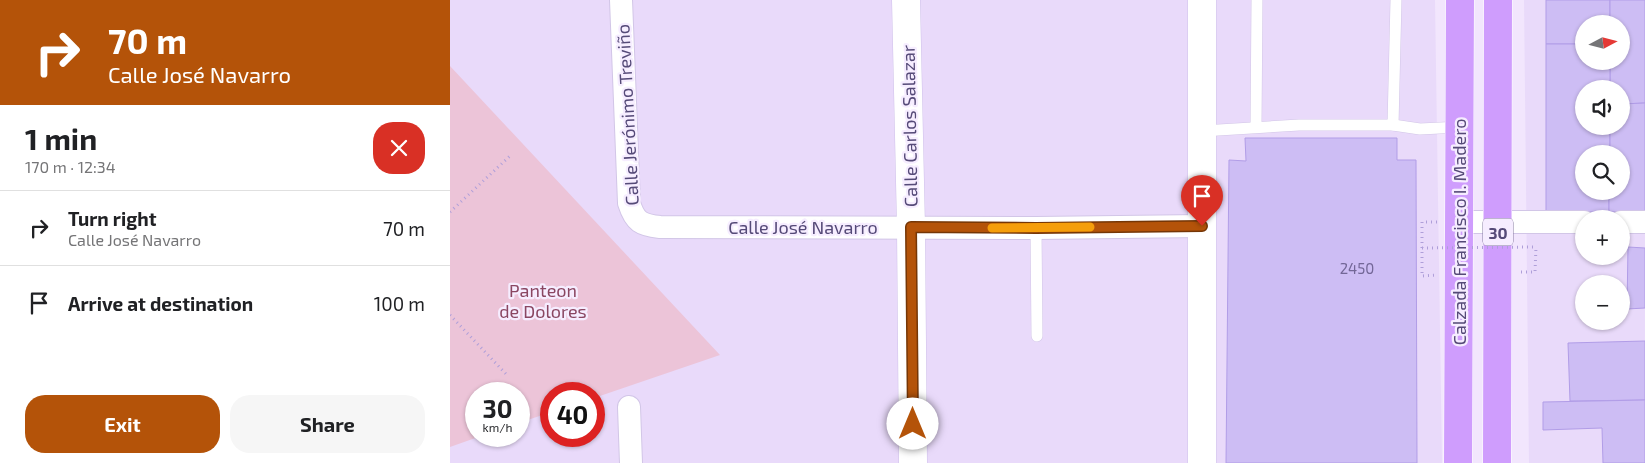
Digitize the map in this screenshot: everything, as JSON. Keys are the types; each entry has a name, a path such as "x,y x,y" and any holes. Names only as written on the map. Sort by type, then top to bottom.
{"main road":[{"name":"Calzada Francisco I. Madero","path":"1458,463 1460,0"},
{"name":"30","path":"1497,463 1498,0"}],"street":[{"name":"Calle Jerónimo Treviño","path":"621,0 629,202 633,216 645,225"},
{"name":"Calle Carlos Salazar","path":"906,0 911,227 913,463"},
{"path":"1202,0 1202,463"},
{"path":"1460,222 1575,222"},
{"path":"1630,222 1645,222"},
{"name":"Calle José Navarro","path":"645,225 660,227 1036,228 1202,226"},
{"path":"629,407 631,463"}],"lane":[{"path":"1256,127 1258,0"},
{"path":"1393,125 1396,0"},
{"path":"1202,131 1256,127 1393,125 1420,129 1460,127"},
{"path":"1036,228 1037,336"}],"path":[{"path":"450,212 511,155"},
{"path":"1422,222 1422,276"},
{"path":"1422,248 1536,247 1536,272"},
{"path":"450,315 506,374"}],"shaded area":[{"path":"450,0 1435,0 1442,463 450,463"},
{"path":"1524,0 1645,0 1645,463 1529,463"}],"green space":[{"name":"Panteon de Dolores","path":"450,66 720,355 605,394 605,382 540,382 540,416 530,419 530,382 465,382 465,442 450,447"}],"building":[{"path":"1546,0 1610,0 1610,15 1575,15 1575,44 1546,44"},
{"path":"1610,0 1645,0 1645,103 1630,104 1630,80 1610,80 1610,70 1630,70 1630,15 1610,15"},
{"path":"1546,44 1575,44 1575,70 1610,70 1610,80 1575,80 1575,135 1610,135 1610,145 1575,145 1575,200 1609,200 1609,210 1546,212"},
{"path":"1645,103 1645,211 1609,210 1609,200 1630,200 1630,145 1610,145 1610,135 1630,135 1630,104"},
{"path":"1245,138 1397,138 1397,160 1416,160 1417,463 1226,463 1229,160 1246,161"},
{"path":"1630,247 1645,248 1645,308 1630,309 1630,275 1628,275 1628,265 1630,265"},
{"path":"1645,341 1645,400 1570,401 1568,343"},
{"path":"1645,400 1645,463 1603,463 1602,428 1543,430 1543,402"}],"slow traffic":[{"path":"992,228 1090,227"}],"route":[{"path":"913,424 911,227 1202,226"}]}
